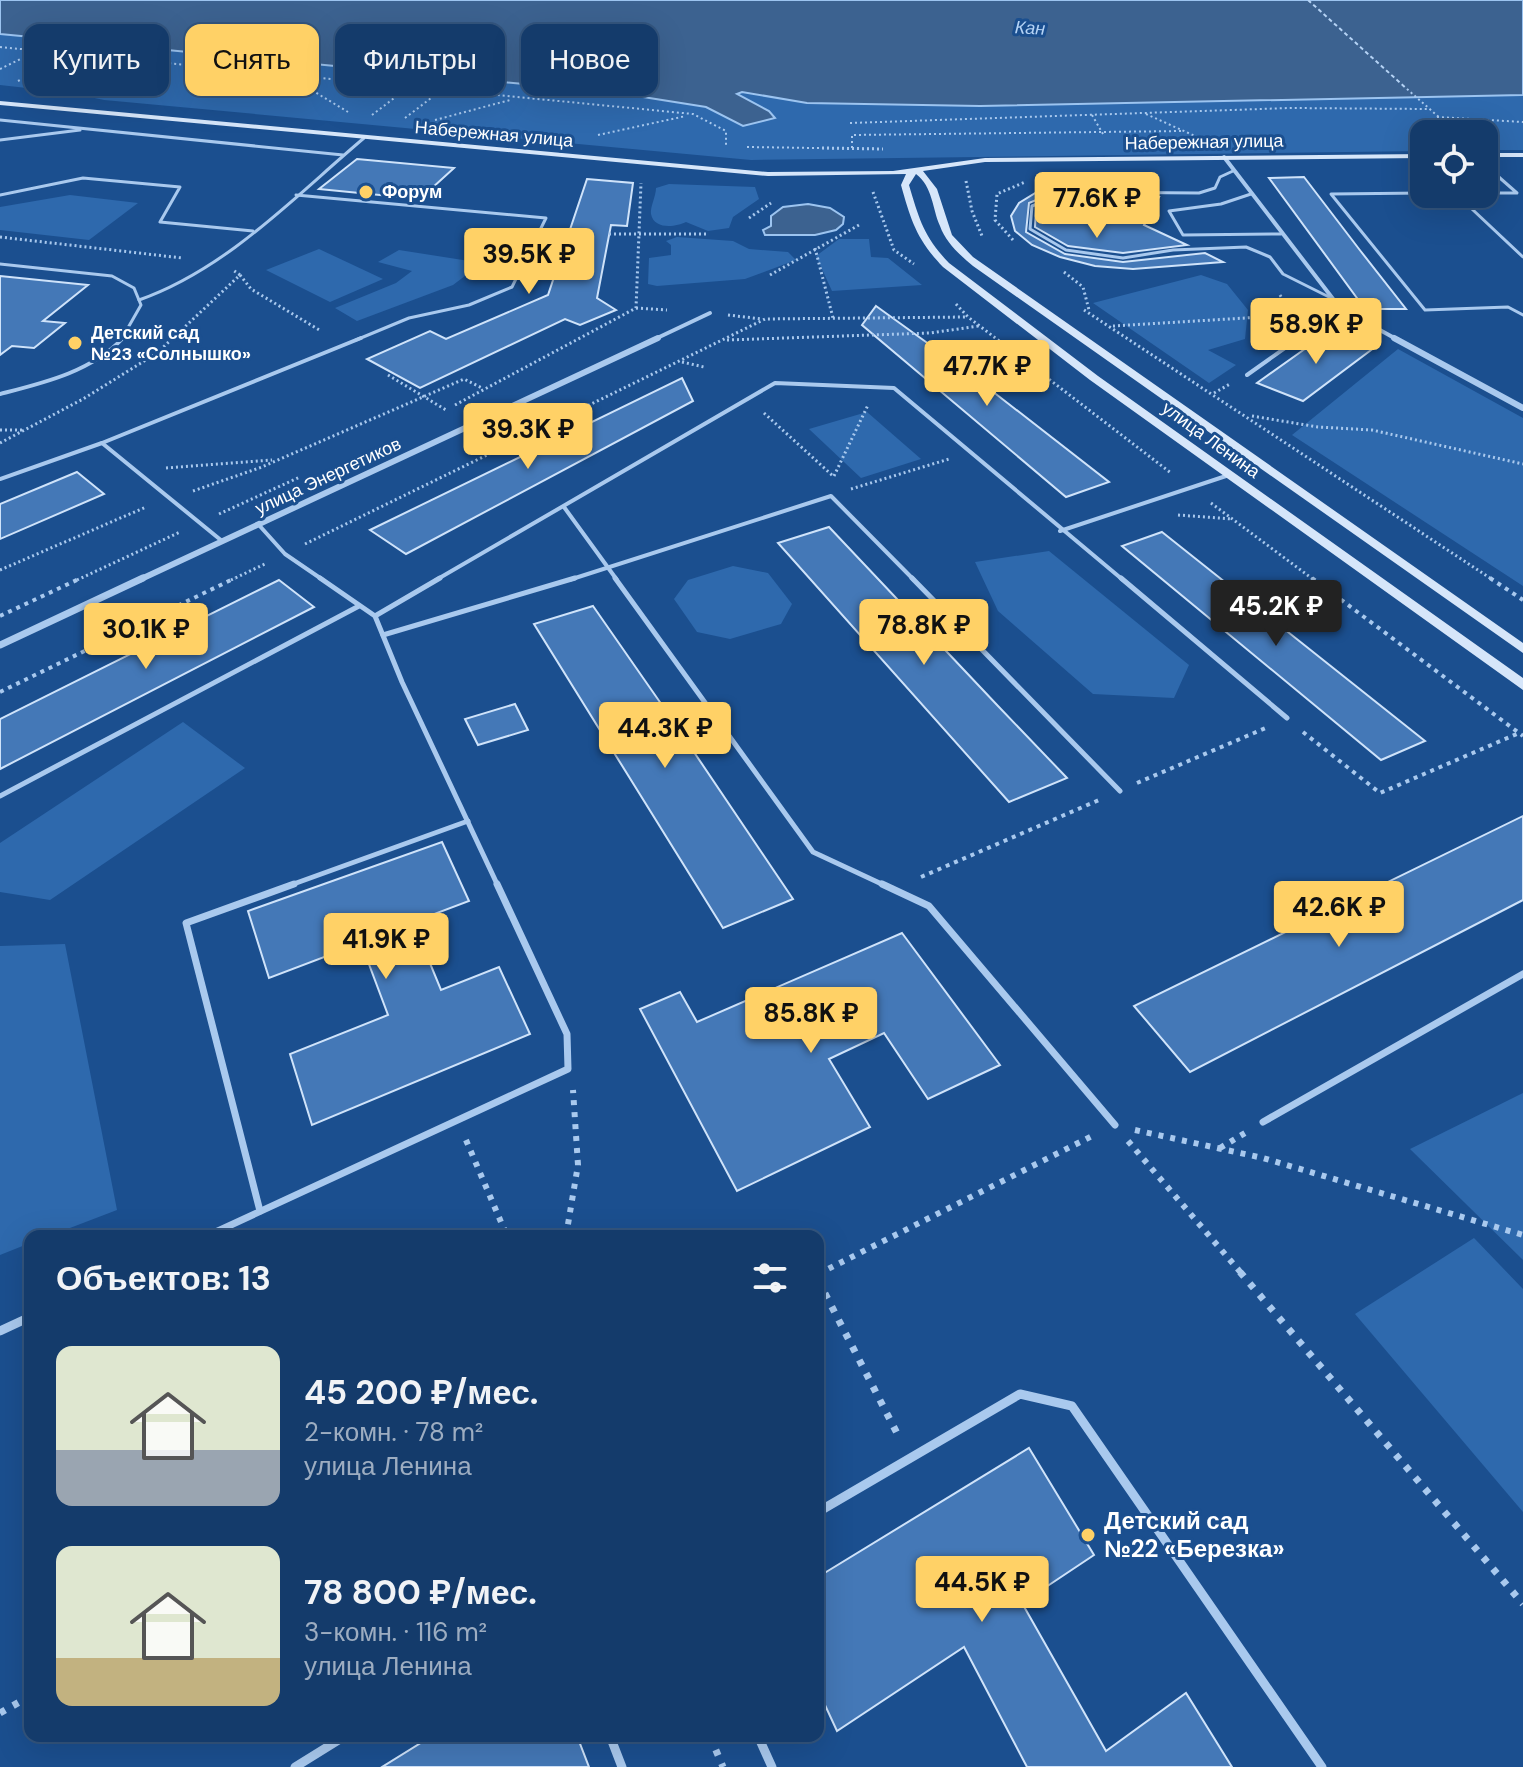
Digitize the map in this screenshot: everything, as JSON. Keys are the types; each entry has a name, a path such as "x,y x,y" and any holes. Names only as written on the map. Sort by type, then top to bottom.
{"main road":[{"name":"Набережная улица","path":"0,93 738,163 875,164 1410,156"},
{"name":"Набережная улица","path":"0,103 724,172 847,174 916,171"},
{"path":"364,138 373,129"},
{"path":"1498,155 1523,155"},
{"path":"875,164 916,171 954,162"},
{"path":"932,184 935,174 954,162"},
{"name":"улица Ленина","path":"1523,649 1063,329 970,259 948,235 932,184 916,171 905,185 920,236 946,265 1023,326 1523,685"},
{"path":"847,174 894,184 909,197"}],"street":[{"path":"1224,157 1340,308 1523,408"},
{"name":"улица Энергетиков","path":"0,645 710,313"}],"lane":[{"path":"0,120 343,155"},
{"path":"0,140 87,129"},
{"path":"139,300 173,288 253,231 364,138"},
{"path":"1233,171 1220,177 1219,185 1215,188 1199,193 1067,192 1032,206 1030,229 1066,250 1123,258 1173,250 1246,247 1270,257 1283,274 1329,297"},
{"path":"1498,176 1517,193"},
{"path":"0,195 83,178 180,187 160,222 253,231"},
{"path":"1410,193 1331,194 1425,310 1508,307 1523,315"},
{"path":"1498,193 1523,193"},
{"path":"1251,194 1221,205 1169,211 1183,235 1281,234"},
{"path":"0,479 102,443 409,318 469,305 512,287 546,218 296,195"},
{"path":"1471,208 1523,257"},
{"path":"0,264 112,276 134,288 141,305 127,333 97,360 45,381 0,394"},
{"path":"1247,375 1340,308"},
{"path":"375,616 775,383 894,388 1060,531 1287,718"},
{"path":"102,443 222,541"},
{"path":"1060,531 1229,475"},
{"path":"383,635 610,568 831,496 1120,791"},
{"path":"564,507 813,852 929,906 1115,1125"},
{"path":"220,1230 568,1069 567,1034 375,616 285,554 258,524"},
{"path":"0,796 359,606"},
{"path":"260,1211 186,923 468,821"},
{"path":"1263,1122 1523,974"},
{"path":"0,1331 24,1320"},
{"path":"824,1508 1020,1394 1072,1406 1322,1767"},
{"path":"295,1767 335,1742"},
{"path":"612,1742 622,1767"},
{"path":"761,1742 772,1767"}],"path":[{"path":"0,47 24,49"},
{"path":"0,69 24,57"},
{"path":"18,81 24,78"},
{"path":"1407,89 1441,120"},
{"path":"319,94 349,113"},
{"path":"372,115 397,96"},
{"path":"405,118 434,96"},
{"path":"495,96 693,114 726,131 726,147"},
{"path":"434,121 517,98"},
{"path":"850,123 1290,108 1427,109"},
{"path":"1143,113 1195,136"},
{"path":"597,136 693,114"},
{"path":"1092,115 1106,140"},
{"path":"1437,117 1523,122"},
{"path":"852,148 852,135 1182,131"},
{"path":"959,133 961,141"},
{"path":"1022,133 1025,141"},
{"path":"1020,177 1032,176"},
{"path":"972,177 966,180 972,211 985,245"},
{"path":"432,417 636,308 641,183"},
{"path":"749,218 771,203"},
{"path":"770,275 859,225"},
{"path":"609,234 708,234"},
{"path":"815,248 833,318"},
{"path":"1059,269 1083,287 1089,310"},
{"path":"240,275 251,289 343,345"},
{"path":"1074,308 1089,310 1523,600"},
{"path":"1112,326 1293,314 1323,321"},
{"path":"0,692 765,319 968,317"},
{"path":"726,340 930,333 979,326"},
{"path":"960,367 1012,351"},
{"path":"682,362 704,367"},
{"path":"388,375 446,410"},
{"path":"0,570 168,498 231,480 418,395 464,379 483,388"},
{"path":"834,476 877,387"},
{"path":"749,398 849,490"},
{"path":"1247,416 1318,427 1372,430 1523,464"},
{"path":"0,430 23,430"},
{"path":"831,496 969,453"},
{"path":"129,466 151,469 277,460"},
{"path":"0,616 301,476"},
{"path":"894,888 1287,718 1380,793 1519,733"},
{"path":"567,1230 578,1165 575,1100 568,1069"},
{"path":"458,1120 504,1230"},
{"path":"1220,1148 1263,1122"},
{"path":"1115,1125 1523,1604"},
{"path":"824,1271 1115,1125 1263,1158 1523,1235"},
{"path":"824,1292 910,1458"},
{"path":"0,1713 24,1699"},
{"path":"713,1742 723,1767"}],"shaded area":[{"path":"0,34 24,36 24,88 0,85"},
{"path":"169,50 185,52 185,96 319,96 319,64 335,66 335,96 505,96 505,82 521,84 521,96 636,96 714,109 769,111 736,94 742,92 807,103 980,106 1523,95 1523,150 1498,150 1498,120 1410,120 1410,151 751,160 85,96 169,96"},
{"path":"669,184 755,187 759,199 733,217 729,228 708,231 686,222 666,226 656,223 651,211 656,188"},
{"path":"70,195 138,203 89,240 0,230 0,207"},
{"path":"677,237 733,241 749,249 788,252 796,260 745,279 657,286 648,284 649,258 671,255 671,245 666,241"},
{"path":"839,239 869,239 871,257 888,258 922,285 832,291 816,256"},
{"path":"319,249 383,279 330,302 266,270"},
{"path":"399,250 482,263 453,285 357,321 335,308 396,283 412,271 378,262"},
{"path":"1201,275 1227,284 1248,310 1245,339 1208,350 1236,365 1209,383 1093,303"},
{"path":"1398,349 1523,418 1523,586 1292,435"},
{"path":"867,412 921,459 861,478 809,429"},
{"path":"1049,551 1189,665 1174,698 1093,694 998,611 975,562"},
{"path":"733,566 768,573 792,604 781,624 730,639 697,632 674,599 688,580"},
{"path":"183,722 245,768 50,900 0,892 0,843"},
{"path":"65,944 117,1210 65,1230 24,1230 24,1245 0,1255 0,946"},
{"path":"1523,1093 1523,1260 1410,1149"},
{"path":"1474,1238 1523,1289 1523,1512 1355,1314"}],"water":[{"name":"Кан","path":"0,0 1523,0 1523,95 980,106 807,103 742,92 737,94 769,111 775,118 743,126 706,107 637,96 658,96 658,24 521,24 521,84 505,82 505,24 335,24 335,66 319,64 319,24 185,24 185,52 169,50 169,24 24,24 24,36 0,34"},
{"path":"808,204 830,208 844,217 843,224 836,230 815,235 765,235 763,230 771,226 771,216 783,207"}],"building":[{"path":"357,159 454,168 420,199 319,189"},
{"path":"1304,177 1406,309 1365,309 1269,178"},
{"path":"587,179 633,183 627,226 611,225 597,298 616,310 580,325 565,319 420,388 367,359 430,331 446,339 548,295"},
{"path":"1095,184 1138,188 1065,188 1029,203 1026,232 1065,254 1123,262 1205,253 1223,262 1133,269 1095,266 1060,257 1032,245 1015,231 1011,216 1019,203 1037,192 1063,186"},
{"path":"1068,196 1159,197 1144,225 1187,245 1123,253 1068,246 1035,227 1036,209"},
{"path":"0,276 88,285 43,321 65,323 34,348 12,346 0,355"},
{"path":"876,306 969,373 1109,482 1066,497 862,325"},
{"path":"1330,331 1375,347 1303,401 1257,383"},
{"path":"682,378 693,401 406,554 370,530"},
{"path":"77,472 104,494 0,539 0,504"},
{"path":"829,527 1067,778 1009,802 778,543"},
{"path":"1162,532 1425,741 1381,760 1122,546"},
{"path":"279,580 314,607 0,769 0,719"},
{"path":"593,606 793,899 723,928 534,624"},
{"path":"515,704 528,730 478,745 465,719"},
{"path":"1523,816 1523,900 1190,1072 1134,1006"},
{"path":"442,842 469,901 413,922 441,990 499,967 530,1034 312,1125 290,1054 388,1015 361,943 269,978 248,911"},
{"path":"902,933 1000,1065 928,1099 884,1033 829,1059 870,1127 737,1191 640,1009 680,992 697,1022"},
{"path":"1029,1448 1094,1555 1022,1603 1106,1751 1186,1693 1232,1767 1027,1767 964,1647 837,1731 824,1703 824,1573"},
{"path":"422,1742 579,1742 589,1767 382,1767"}],"ferry route":[{"path":"1308,0 1407,89"}],"place":[{"name":"Форум","path":"366,192"},
{"name":"Детский сад №23 «Солнышко»","path":"75,343"},
{"name":"Детский сад №22 «Березка»","path":"1088,1535"}]}
